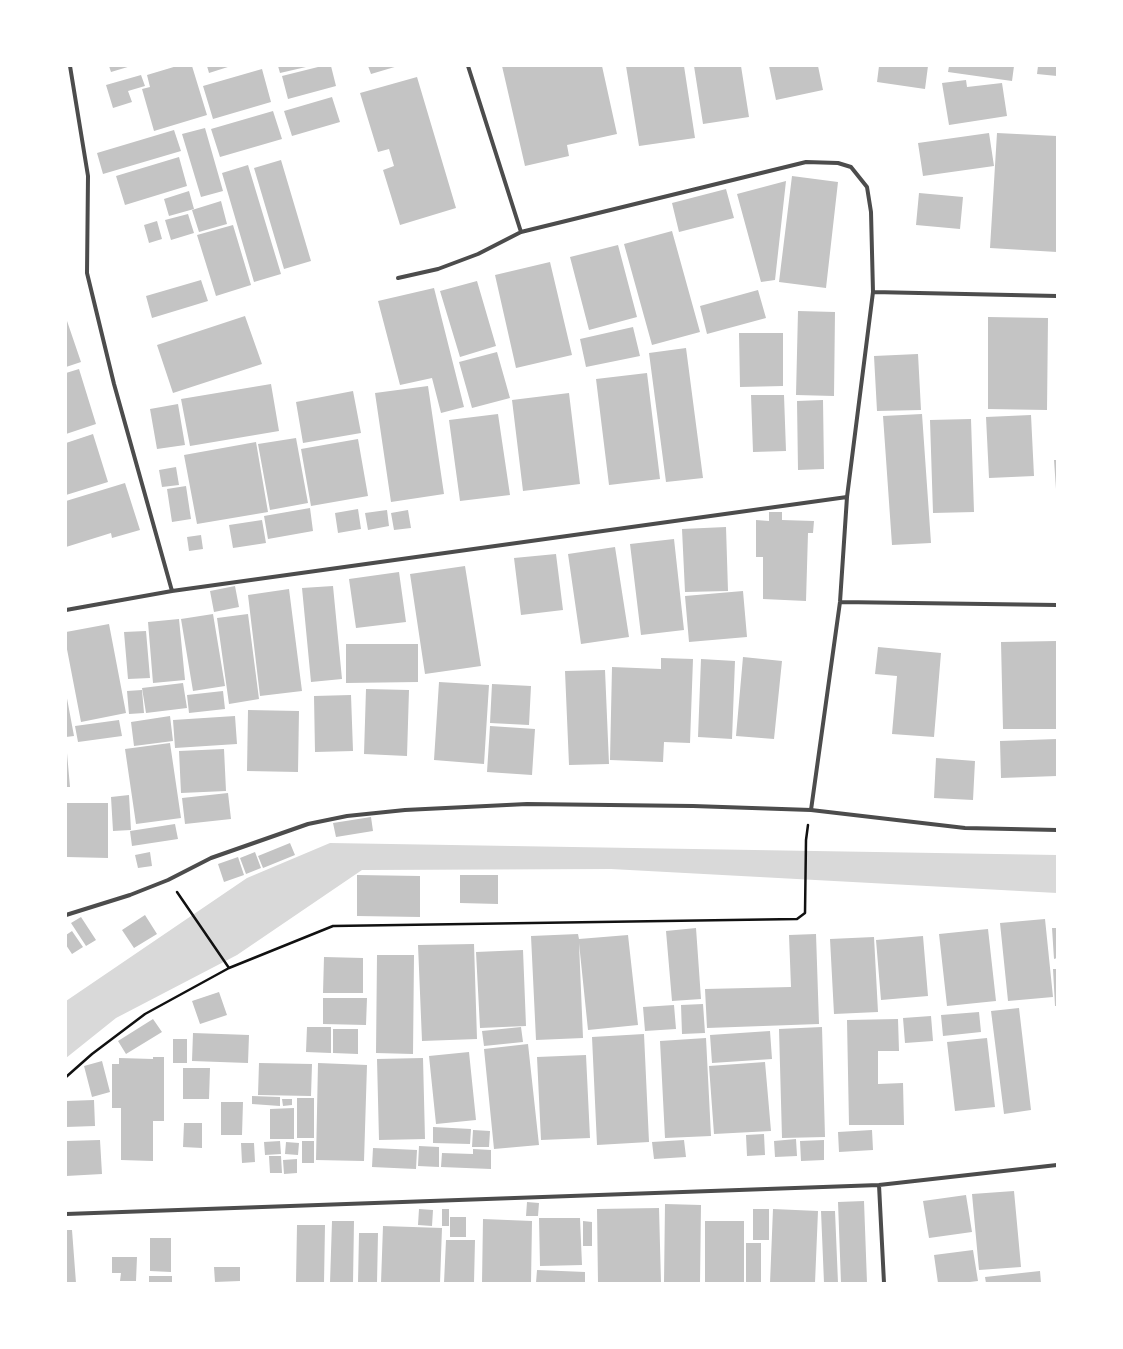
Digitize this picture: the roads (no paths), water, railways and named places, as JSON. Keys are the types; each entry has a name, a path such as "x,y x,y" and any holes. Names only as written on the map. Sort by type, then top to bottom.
{"street":[{"path":"70,66 88,176 87,273 114,384 172,591"},
{"path":"468,66 521,232"},
{"path":"398,278 438,269 478,254 521,232 806,162 838,163 851,167 867,187 872,212 873,292 847,496 840,602 811,810"},
{"path":"873,292 1057,296"},
{"path":"66,610 172,591 847,496"},
{"path":"840,602 1057,605"},
{"path":"66,914 136,893 168,880 211,858 308,824 347,816 405,810 527,804 694,806 811,810 965,828 1057,830"},
{"path":"66,1214 879,1185 1057,1165"},
{"path":"879,1185 884,1283"}]}
